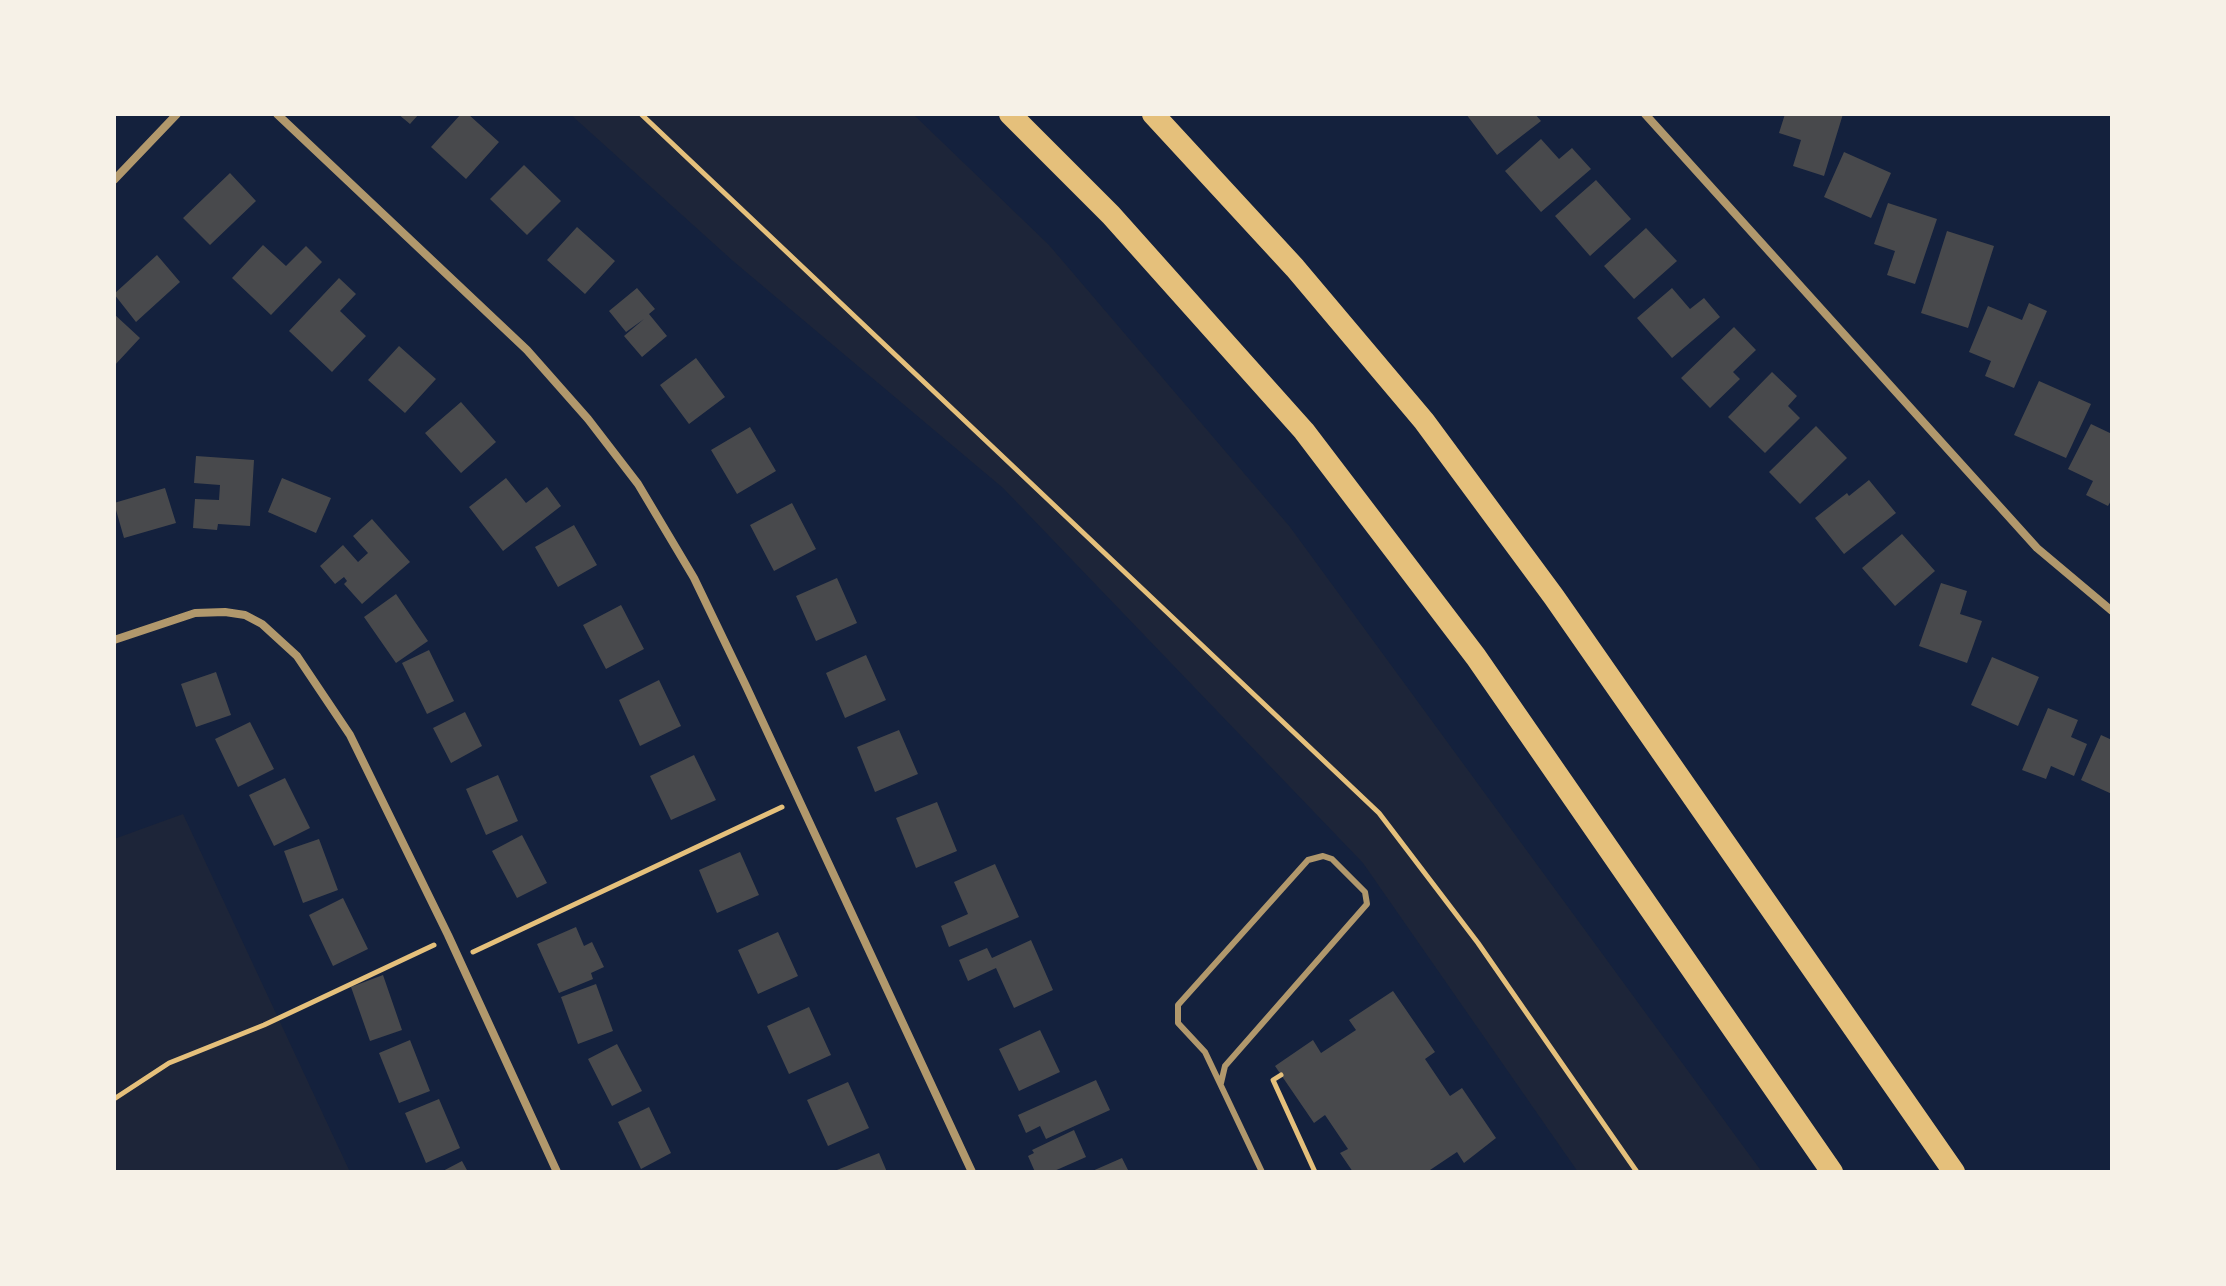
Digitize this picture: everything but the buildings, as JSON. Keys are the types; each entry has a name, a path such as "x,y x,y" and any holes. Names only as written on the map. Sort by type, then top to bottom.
{"highway":[{"path":"1010,114 1111,215 1304,431 1476,657 1832,1172"},
{"path":"1153,114 1295,268 1424,421 1554,597 1954,1172"}],"street":[{"path":"114,180 177,114"},
{"path":"277,114 527,350 588,419 638,484 694,578 972,1172"},
{"path":"1645,114 2037,548 2112,611"},
{"path":"114,640 195,613 245,615 278,636 316,680 350,735 450,938 557,1172"}],"lane":[{"path":"1221,1083 1225,1066 1367,904 1365,892 1332,859 1316,857 1308,860 1178,1005 1178,1023 1205,1052 1262,1172"}],"path":[{"path":"641,114 1379,813 1469,931 1637,1172"},
{"path":"459,959 797,799"},
{"path":"114,1099 169,1063 264,1025 450,938"},
{"path":"1281,1075 1273,1080 1315,1172"}],"shaded area":[{"path":"570,114 913,114 1049,245 1290,527 1762,1172 1578,1172 1363,863 1003,488 733,261"},
{"path":"183,814 350,1172 114,1172 114,839"}]}
